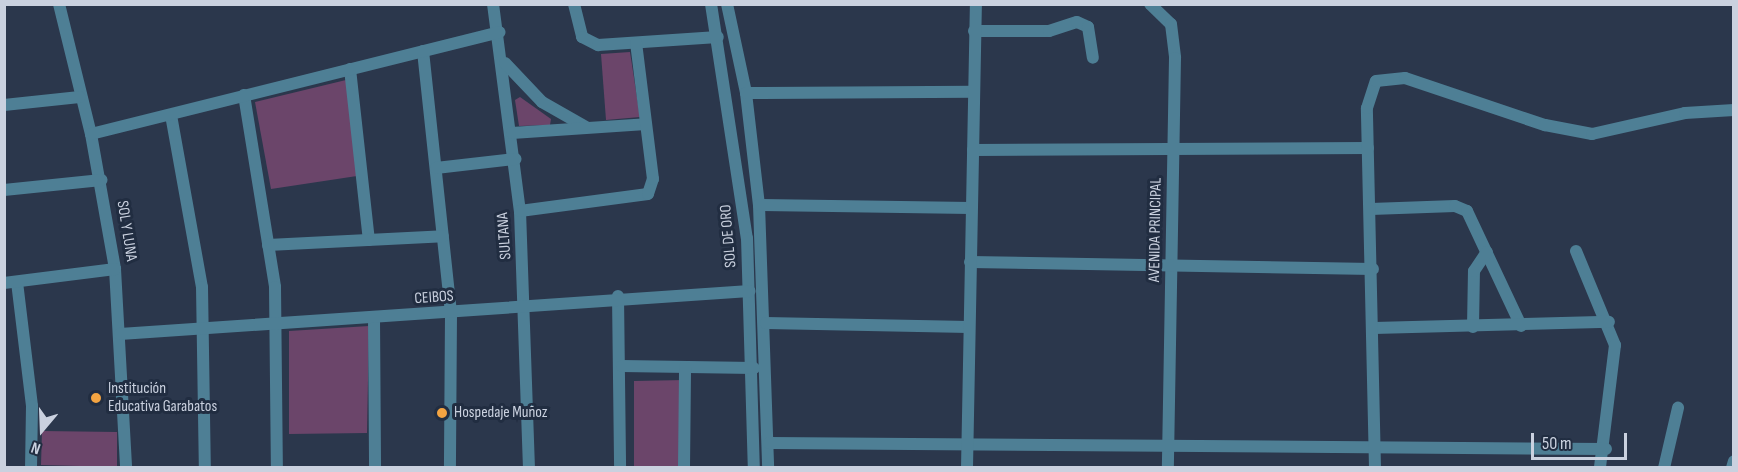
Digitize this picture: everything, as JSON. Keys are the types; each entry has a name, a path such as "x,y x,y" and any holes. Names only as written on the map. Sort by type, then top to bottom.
{"street":[{"name":"SOL Y LUNA","path":"59,4 101,180 115,269 126,468"},
{"name":"SULTANA","path":"493,4 499,32 520,211 529,468"},
{"path":"574,4 589,43 636,43 718,37"},
{"name":"SOL DE ORO","path":"711,4 718,37 750,291 754,468"},
{"path":"727,4 746,93 759,206 766,323 768,468"},
{"path":"967,468 976,4"},
{"name":"AVENIDA PRINCIPAL","path":"1150,4 1171,24 1174,152 1168,468"},
{"path":"974,31 1049,31 1077,22 1088,27 1094,58"},
{"path":"91,134 499,32"},
{"path":"520,211 648,194 653,179 636,43"},
{"path":"423,51 451,314 450,468"},
{"path":"502,59 542,102 590,128"},
{"path":"350,69 369,240"},
{"path":"1375,468 1373,269 1368,148 1369,92 1376,81 1389,77 1592,135 1685,113 1734,110"},
{"path":"746,93 973,92"},
{"path":"244,95 268,245 277,324 277,468"},
{"path":"4,105 80,97"},
{"path":"171,115 204,329 205,468"},
{"path":"512,133 646,124"},
{"path":"972,150 1174,152 1368,148"},
{"path":"436,168 514,159"},
{"path":"4,190 101,180"},
{"path":"759,206 971,208"},
{"path":"1371,209 1455,206 1474,221 1521,326"},
{"path":"268,245 443,236"},
{"path":"1576,251 1609,322 1617,363 1606,449 1600,468"},
{"path":"1473,327 1474,271 1487,252"},
{"path":"970,262 1373,269"},
{"path":"31,468 32,406 11,282 115,269"},
{"name":"CEIBOS","path":"120,334 451,314 618,296 750,291"},
{"path":"618,296 622,366 620,468"},
{"path":"374,318 375,468"},
{"path":"1374,328 1609,322"},
{"path":"766,323 969,327"},
{"path":"622,366 753,368"},
{"path":"684,468 686,367"},
{"path":"1664,468 1678,408"},
{"path":"769,443 1606,449"},
{"path":"1732,468 1734,461"}],"shaded area":[{"path":"630,52 640,117 606,120 601,54"},
{"path":"346,80 357,176 271,189 255,102"},
{"path":"520,97 551,119 550,125 519,126 515,100"},
{"path":"369,326 367,433 289,434 289,331"},
{"path":"685,380 684,467 634,468 634,381"},
{"path":"42,431 117,432 117,467 41,465"}],"place":[{"name":"Institución Educativa Garabatos","path":"96,398"},
{"name":"Hospedaje Muñoz","path":"442,413"}]}
